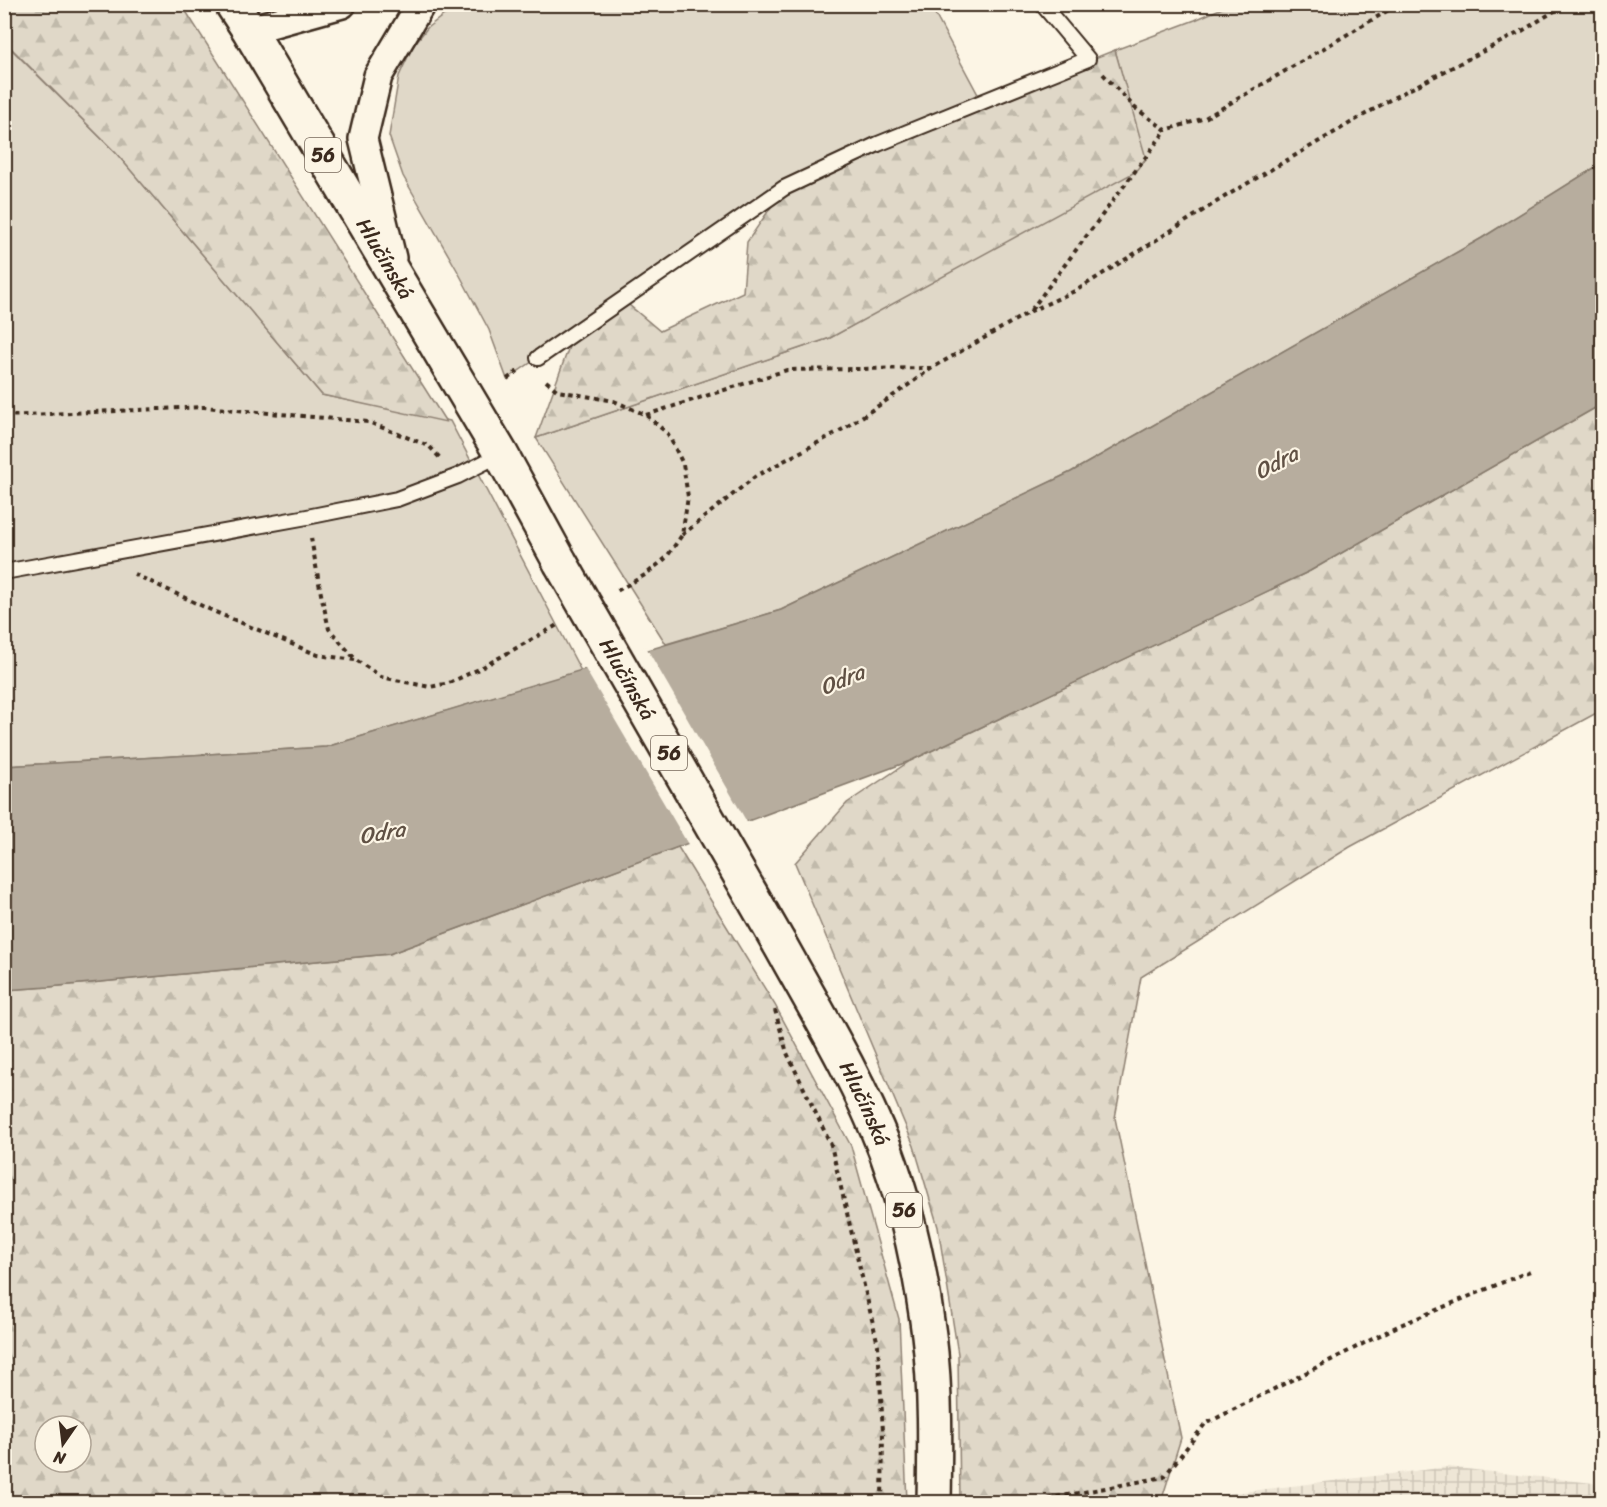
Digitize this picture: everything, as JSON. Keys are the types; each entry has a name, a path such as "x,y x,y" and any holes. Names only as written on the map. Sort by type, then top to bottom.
{"main road":[{"name":"Hlučínská","path":"240,17 501,454 560,562 779,943 861,1095 884,1148 899,1193 922,1287 929,1335 935,1425 934,1503"}],"street":[{"name":"Hlučínská","path":"240,17 342,4"},
{"path":"397,280 363,139 378,76 422,4"}],"lane":[{"path":"538,358 784,188 879,144 1088,59 1042,4"},
{"path":"4,572 397,499 458,476 501,454"}],"path":[{"path":"1031,311 1166,130 1205,118 1398,4"},
{"path":"682,535 756,476 845,428 932,368 1031,311 1077,290 1226,196 1383,104 1522,31 1566,4"},
{"path":"1088,59 1135,108 1166,130"},
{"path":"646,415 787,370 932,368"},
{"path":"4,416 204,407 368,422 429,446 458,476"},
{"path":"95,555 213,611 318,655 356,660"},
{"path":"775,1009 788,1053 831,1145 878,1345 883,1431 882,1503"},
{"path":"963,1503 1041,1500 1164,1477 1205,1424 1398,1326 1530,1271"}],"shaded area":[{"path":"1448,1467 1593,1483 1602,1490 1602,1502 1161,1502"}],"green space":[{"path":"4,5 182,5 446,422 322,395 116,153 5,42"},
{"path":"477,5 930,5 982,102 784,188 507,379 489,330 403,176 389,136 399,76 413,46 428,27 444,15"},
{"path":"1229,5 1602,5 1602,163 1482,238 1071,472 781,610 666,644 536,438 830,338 1145,161 1115,50"},
{"path":"4,42 116,153 322,395 450,421 581,671 326,747 5,766"},
{"path":"1115,50 1146,158 1135,172 830,338 536,438 574,333 623,300 660,331 743,292 747,242 784,188 878,144"},
{"path":"1602,404 1602,710 1350,847 1141,977 1115,1118 1181,1438 1161,1502 960,1502 958,1354 938,1227 914,1146 795,863 847,803 910,761 1310,571"},
{"path":"678,847 775,1005 851,1146 899,1319 907,1502 5,1502 5,990 389,954"}],"water":[{"name":"Odra","path":"1602,163 1602,404 1310,571 910,761 389,954 5,990 5,766 326,747 781,610 1071,472 1482,238"}],"pier":[{"path":"646,647 748,824 689,846 584,667"}]}
